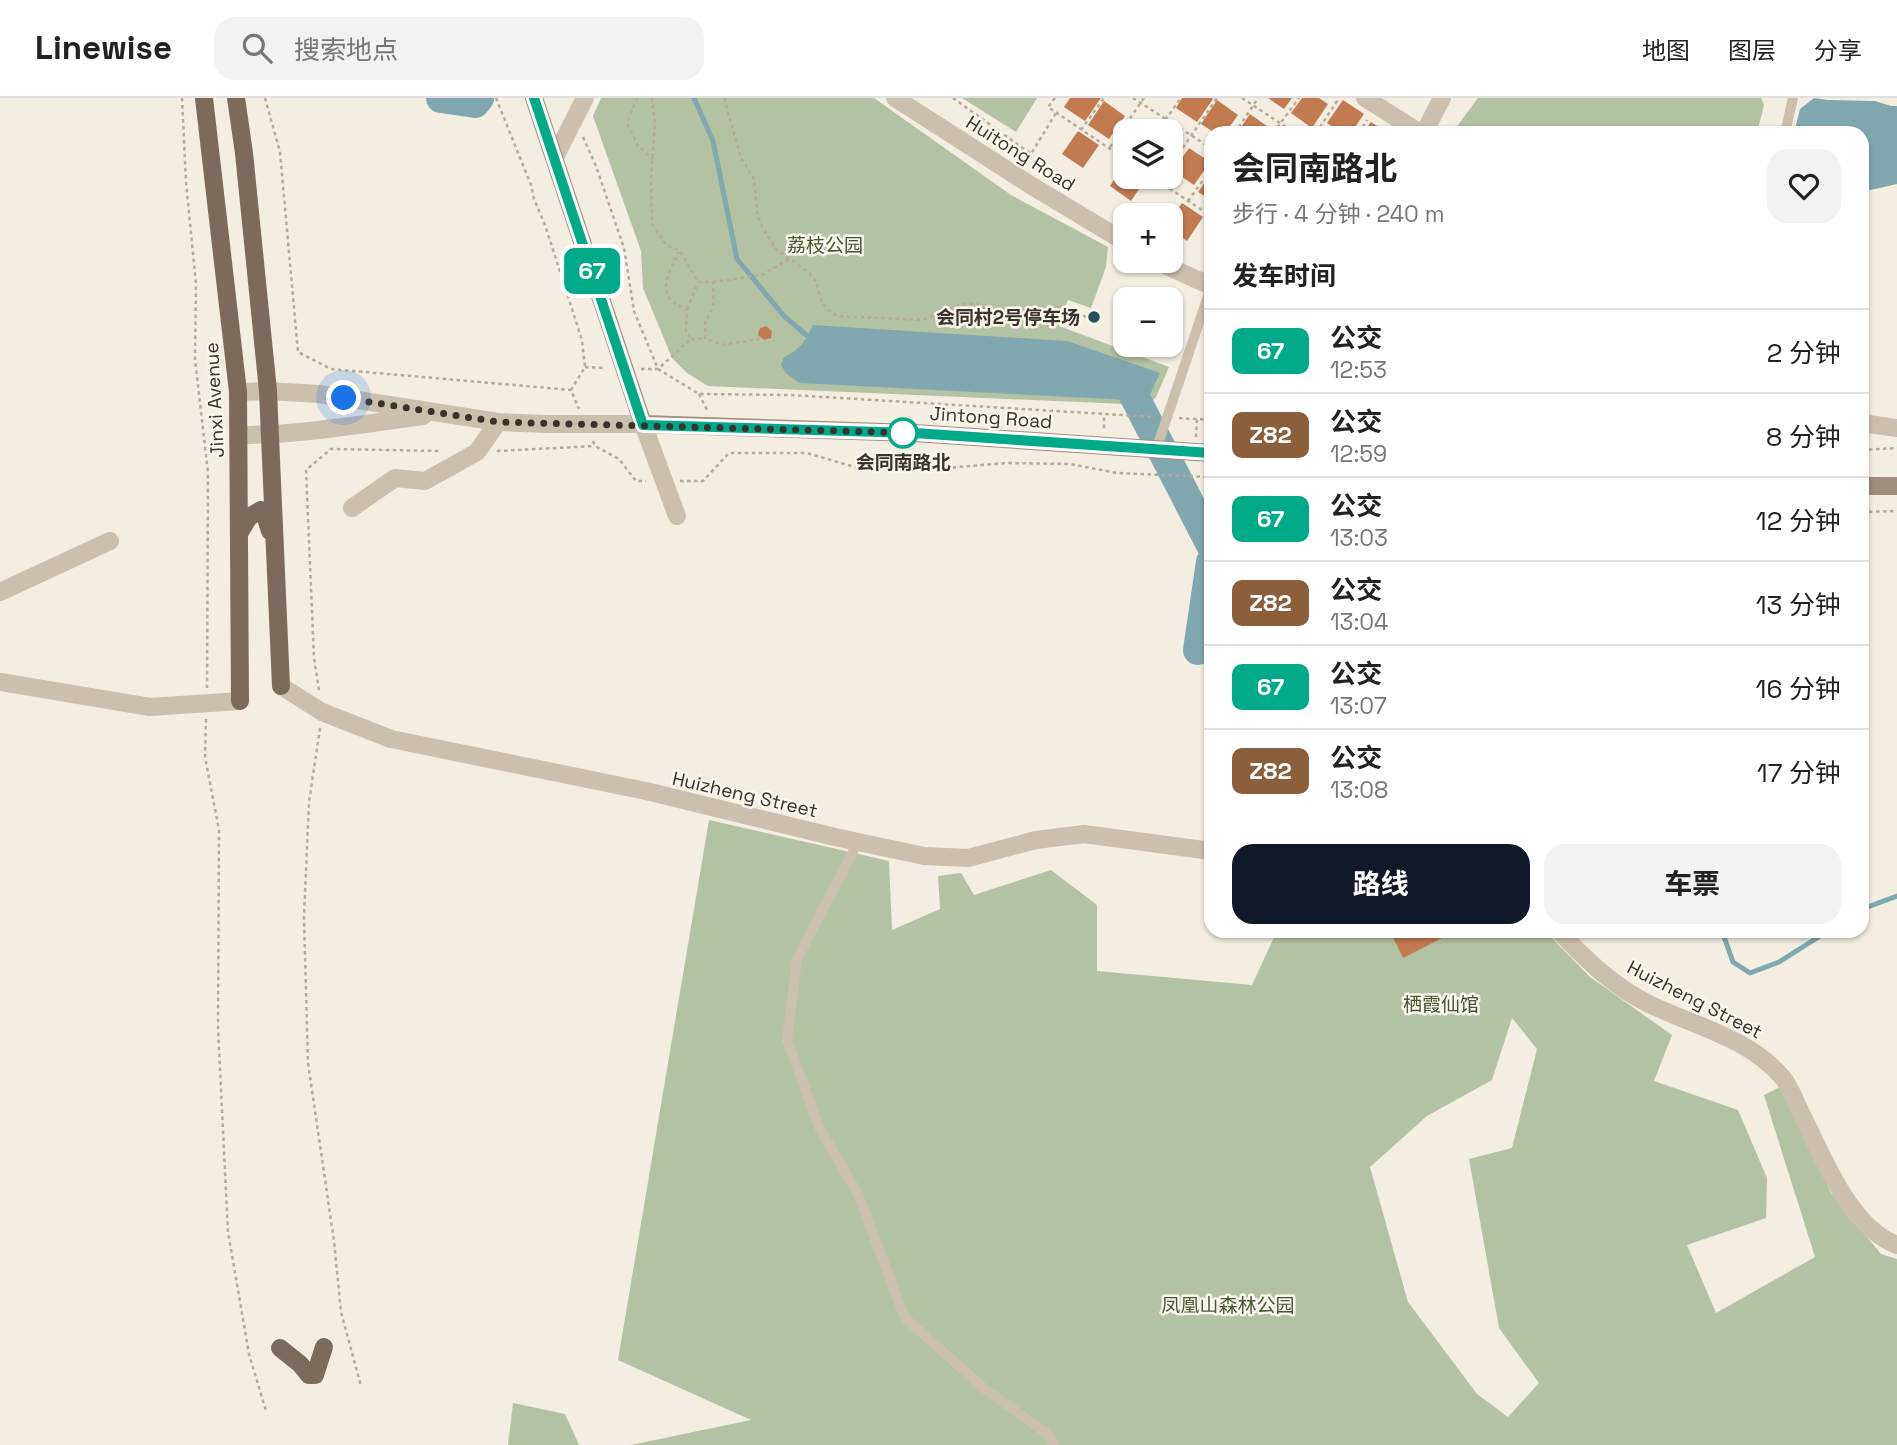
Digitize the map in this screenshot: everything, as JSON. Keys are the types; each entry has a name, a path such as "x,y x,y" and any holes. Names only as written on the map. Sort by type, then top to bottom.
{"main road":[{"name":"Jinxi Avenue","path":"204,98 238,392 240,701"},
{"path":"236,98 268,391 281,687"},
{"path":"221,244 239,288 248,290 257,276"},
{"path":"240,532 249,517 261,510 266,518 274,551"},
{"path":"280,1348 309,1375 315,1375 324,1347"}],"street":[{"path":"534,98 643,425 677,516"},
{"path":"555,157 585,98"},
{"name":"Huitong Road","path":"895,98 1113,235"},
{"path":"1365,98 1411,126"},
{"path":"1426,126 1442,98"},
{"path":"1179,273 1204,286"},
{"path":"238,392 319,394 498,422 643,425"},
{"path":"239,435 270,435 443,413"},
{"path":"352,508 395,478 425,481 477,452 498,422"},
{"path":"1869,424 1897,428"},
{"name":"Jintong Road","path":"643,425 914,433 1203,453"},
{"path":"1869,486 1897,486"},
{"path":"0,592 110,541"},
{"path":"0,682 150,707 240,701"},
{"name":"Huizheng Street","path":"281,687 322,712 391,739 646,791 924,856 968,858 1037,840 1084,834 1204,850"},
{"name":"Huizheng Street","path":"1566,938 1606,977 1647,1003 1736,1042 1767,1061 1786,1081 1838,1188 1857,1214 1885,1241 1897,1245"}],"lane":[{"path":"1786,126 1793,98"},
{"path":"1156,450 1204,307"},
{"path":"858,842 797,959 787,1040 820,1129 858,1194 905,1318 985,1389 1046,1433 1055,1445"}],"path":[{"path":"182,98 186,182 196,284 195,359 208,473 205,758 219,831 218,1028 228,1232 249,1354 266,1411"},
{"path":"265,98 280,152 298,352 331,369 571,390"},
{"path":"496,98 545,225"},
{"path":"637,98 627,123 638,146 653,159"},
{"path":"652,98 655,124 651,180 652,224 666,245 680,251 698,282"},
{"path":"724,98 741,158 754,179 760,223 775,248 816,281 821,301 837,316 922,320 962,304 977,304 988,311 1007,316 1060,307 1095,320"},
{"path":"953,98 1031,154 1056,113"},
{"path":"1055,98 1048,107 1113,151"},
{"path":"1082,130 1104,98"},
{"path":"1133,98 1166,119 1181,98"},
{"path":"1109,148 1144,98"},
{"path":"1183,147 1217,98"},
{"path":"1242,98 1284,126"},
{"path":"1240,126 1258,98"},
{"path":"1277,126 1299,98"},
{"path":"1321,126 1339,98"},
{"path":"575,118 596,166 624,248 634,311 659,369 699,394 791,395 1132,416"},
{"path":"1183,130 1204,143"},
{"path":"1188,201 1204,179"},
{"path":"1170,189 1204,211"},
{"path":"680,251 664,282 668,295 677,306 687,309"},
{"path":"698,282 762,275 789,259"},
{"path":"691,340 686,330 687,309 698,282"},
{"path":"705,338 705,322 713,307 713,282"},
{"path":"659,369 691,340 705,338 722,345 759,339"},
{"path":"1184,418 1204,419"},
{"path":"361,1386 341,1312 334,1241 308,1063 304,917 309,802 322,712 314,658 306,470 331,449 477,452 595,446"},
{"path":"1869,450 1897,449"},
{"path":"1157,475 1204,476"},
{"path":"1869,512 1897,511"}],"green space":[{"name":"荔枝公园","path":"601,98 874,98 1011,195 1108,247 1106,267 1091,308 1068,300 1059,326 1113,346 1113,357 1142,357 1169,367 1156,397 1148,405 708,386 687,373 672,358 643,288 641,251 593,116"},
{"path":"962,98 1037,98 1016,132"},
{"path":"1478,98 1761,98 1764,105 1759,126 1457,126"},
{"path":"709,820 889,861 892,930 940,909 938,876 961,873 974,895 1051,870 1097,905 1097,971 1252,985 1274,938 1552,938 1590,977 1672,1035 1654,1081 1738,1110 1767,1178 1766,1218 1687,1245 1716,1313 1815,1257 1764,1095 1780,1087 1831,1193 1881,1254 1897,1259 1897,1445 631,1445 751,1420 618,1360","holes":["1512,1018 1537,1049 1512,1148 1469,1159 1499,1328 1539,1383 1508,1417 1477,1394 1408,1302 1370,1167 1427,1116 1492,1080"]},
{"path":"513,1403 565,1414 579,1445 508,1445"}],"water":[{"path":"1814,98 1875,101 1897,106 1897,184 1869,190 1869,126 1796,126 1800,109"},
{"path":"813,325 1067,341 1160,373 1147,401 799,383 786,373 781,365 784,357 802,344"}],"building":[{"path":"1070,98 1101,98 1085,121 1064,107"},
{"path":"1182,98 1213,99 1197,122 1176,108"},
{"path":"1268,98 1292,98 1284,109"},
{"path":"1302,98 1319,98 1328,104 1313,126 1291,113"},
{"path":"1217,100 1238,115 1230,126 1201,124"},
{"path":"1343,100 1364,114 1356,126 1331,126 1327,123"},
{"path":"1104,101 1125,116 1123,119 1113,119 1113,133 1109,139 1088,125"},
{"path":"1250,114 1267,126 1242,126"},
{"path":"1078,131 1099,145 1083,168 1062,154"},
{"path":"1189,148 1204,158 1204,171 1194,185 1183,178 1183,157"},
{"path":"1204,183 1204,196 1198,192"},
{"path":"1114,189 1139,189 1131,201"},
{"path":"1183,204 1203,217 1187,241 1183,238"},
{"path":"766,326 772,331 771,338 764,340 758,335 760,328"},
{"path":"1393,938 1442,938 1403,958"}],"waterway":[{"path":"441,98 475,103 479,98"},
{"path":"694,98 713,141 737,259 784,316 811,339"},
{"path":"1108,377 1127,382 1204,531"},
{"path":"1198,650 1204,609"},
{"path":"1198,650 1204,660"},
{"path":"1869,906 1897,896"},
{"path":"1724,938 1733,962 1750,973 1779,962 1817,938"}],"bus line":[{"name":"67","path":"534,98 643,425 914,433 1204,453"}],"place":[{"name":"会同村2号停车场","path":"1094,317"},
{"name":"会同南路北","path":"903,433"}],"route":[{"path":"344,398 498,422 914,433 903,433"}],"park label":[{"name":"栖霞仙馆","path":"1441,1004"},
{"name":"凤凰山森林公园","path":"1228,1305"}]}
